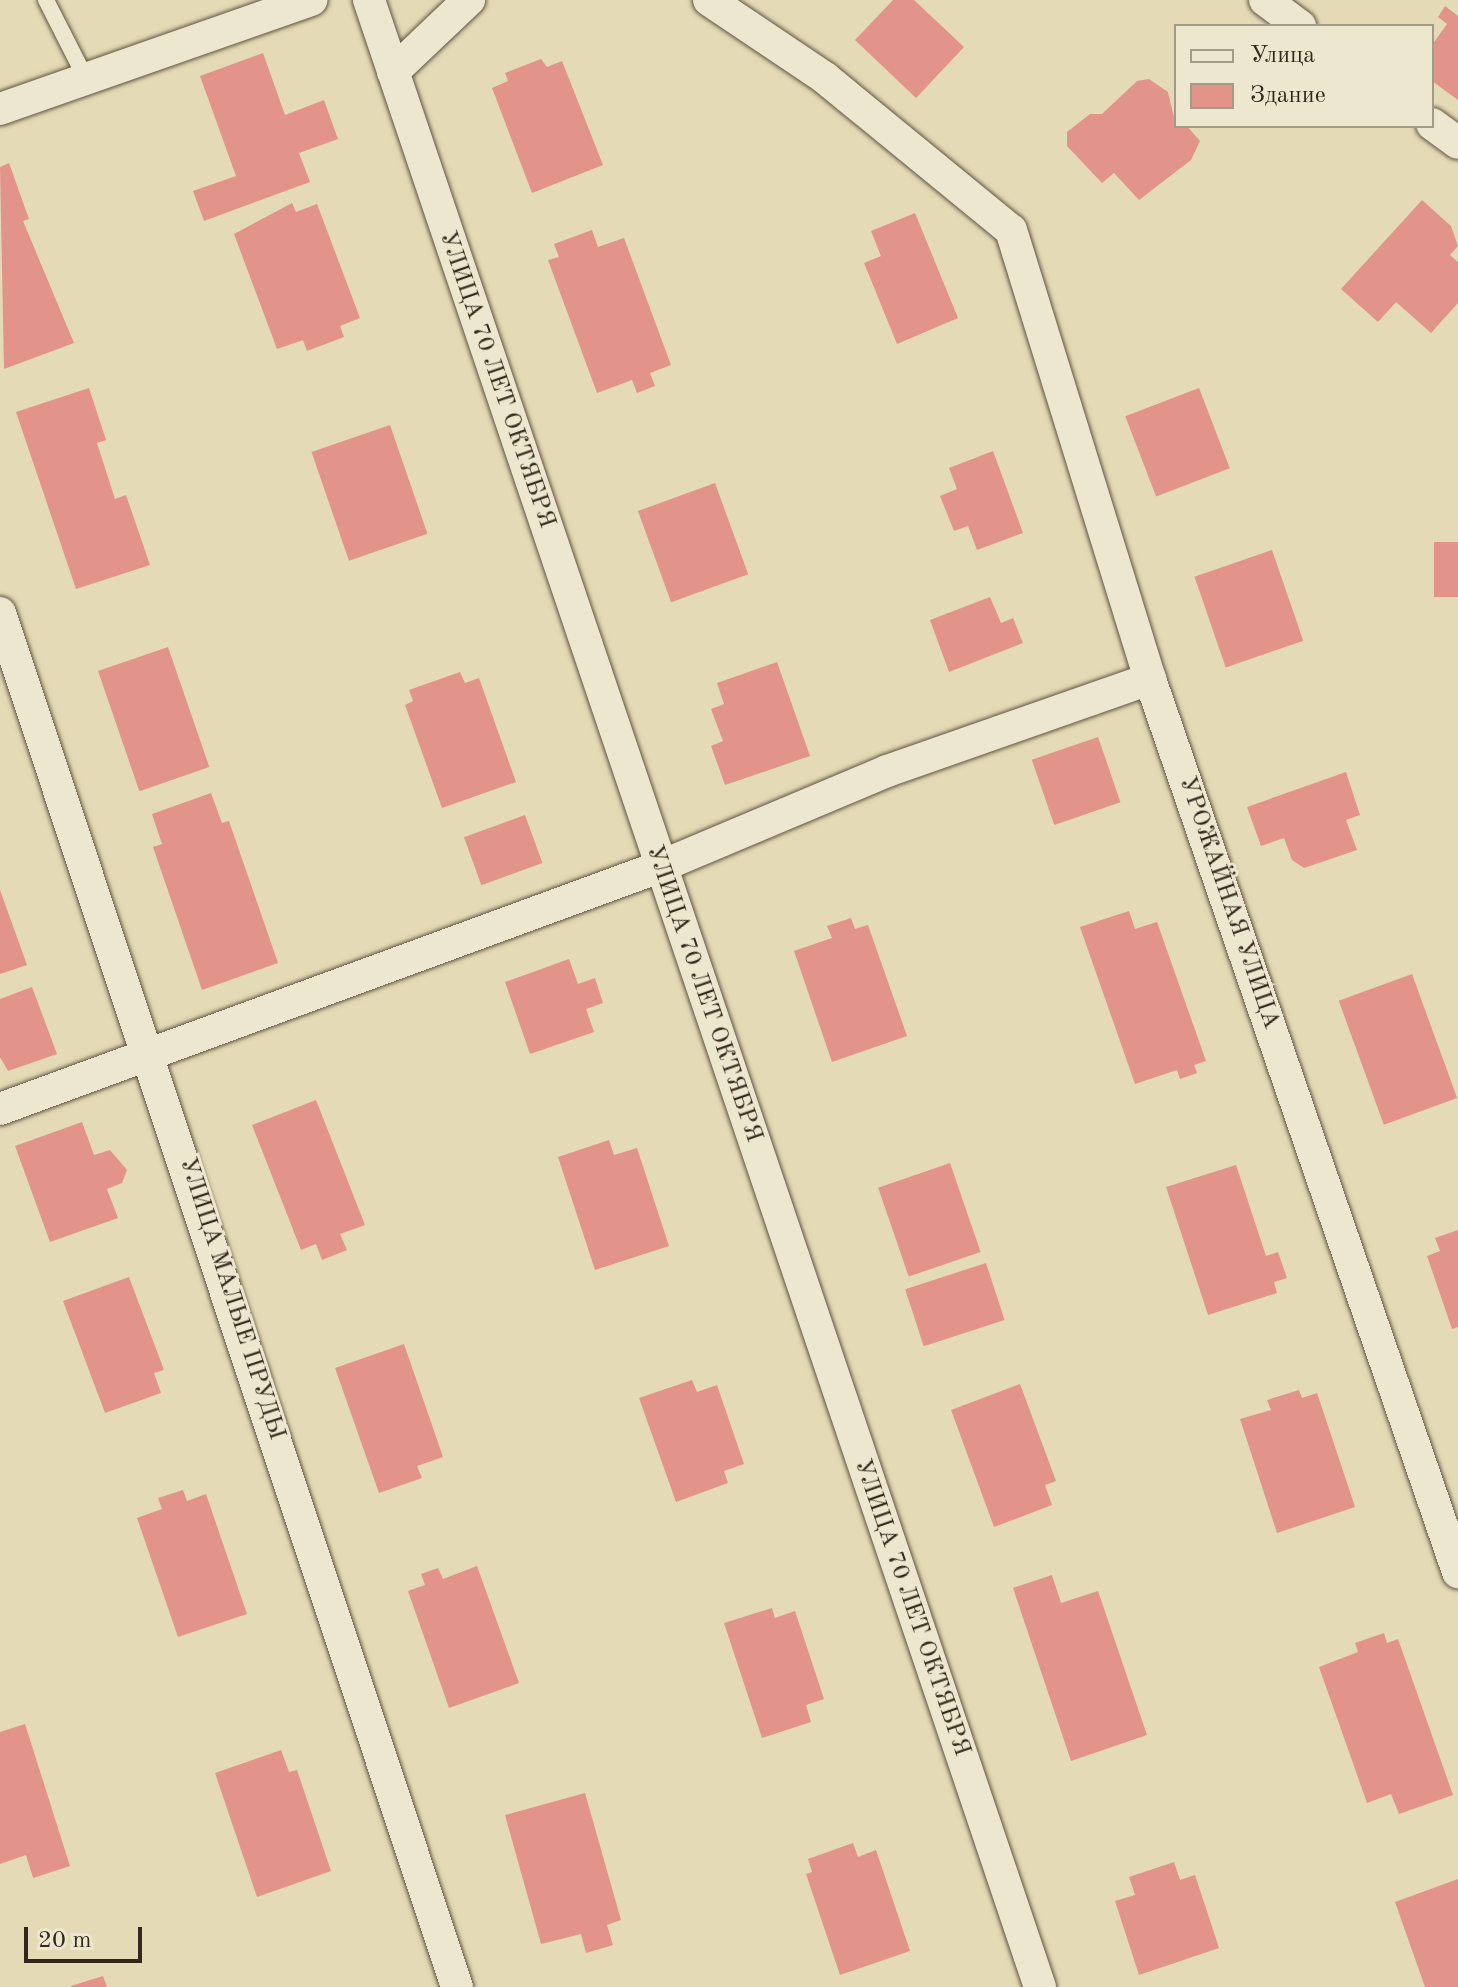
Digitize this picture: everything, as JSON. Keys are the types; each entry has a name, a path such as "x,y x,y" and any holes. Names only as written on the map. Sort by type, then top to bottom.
{"street":[{"path":"0,109 312,0"},
{"name":"УЛИЦА 70 ЛЕТ ОКТЯБРЯ","path":"369,0 659,867 1040,1987"},
{"path":"393,72 469,0"},
{"name":"УРОЖАЙНАЯ УЛИЦА","path":"709,0 825,78 1011,230 1150,679 1458,1572"},
{"path":"1265,0 1297,24"},
{"path":"1434,125 1458,143"},
{"name":"УЛИЦА МАЛЫЕ ПРУДЫ","path":"0,613 150,1054 457,1987"},
{"path":"0,1109 659,867 887,771 1150,679"}],"lane":[{"path":"46,0 86,79"}],"building":[{"path":"893,0 914,0 964,47 916,98 855,40"},
{"path":"1445,6 1458,16 1458,100 1434,82 1434,42 1447,24 1438,17"},
{"path":"263,53 285,115 324,100 338,139 299,153 310,182 204,221 193,191 236,176 200,76"},
{"path":"541,59 547,67 562,61 603,165 532,193 492,88 508,81 505,73"},
{"path":"1149,79 1168,92 1174,128 1189,128 1200,141 1191,160 1139,200 1114,173 1102,183 1067,146 1067,132 1090,114 1102,114 1137,81"},
{"path":"9,163 29,219 23,221 74,343 4,369 0,167"},
{"path":"1422,200 1451,226 1458,246 1450,255 1458,262 1458,303 1431,333 1396,302 1378,322 1341,289"},
{"path":"292,203 296,212 317,204 360,318 340,326 344,337 307,351 303,340 277,349 234,234"},
{"path":"915,213 958,318 897,344 864,263 881,256 871,231"},
{"path":"592,230 598,247 624,238 671,365 650,373 655,386 637,393 632,380 597,393 548,260 559,257 554,244"},
{"path":"89,388 106,440 97,443 115,499 126,495 150,565 76,589 16,412"},
{"path":"1199,388 1230,468 1156,497 1125,416"},
{"path":"390,425 427,534 349,561 312,452"},
{"path":"993,451 1023,533 977,550 968,526 954,531 940,496 957,489 949,468"},
{"path":"715,483 748,574 671,602 638,511"},
{"path":"1434,542 1458,542 1458,597 1434,597"},
{"path":"1272,550 1303,641 1226,667 1194,577"},
{"path":"990,597 1001,623 1013,618 1023,643 949,672 930,620"},
{"path":"168,647 209,767 139,791 98,671"},
{"path":"777,662 810,756 725,785 711,746 723,741 711,709 724,704 717,683"},
{"path":"460,672 465,683 479,678 516,782 442,808 405,705 413,701 409,690"},
{"path":"1098,737 1120,802 1054,825 1032,760"},
{"path":"1346,772 1360,815 1346,820 1357,850 1304,868 1292,860 1284,838 1261,846 1247,807"},
{"path":"211,793 222,823 229,821 278,963 202,990 153,847 162,844 152,814"},
{"path":"525,815 542,863 481,885 464,837"},
{"path":"0,890 27,965 0,974"},
{"path":"1129,911 1135,929 1157,922 1206,1061 1194,1065 1197,1073 1180,1079 1177,1070 1135,1084 1080,927"},
{"path":"851,918 855,929 868,925 907,1036 832,1062 794,951 832,938 827,926"},
{"path":"569,959 578,984 595,978 603,1003 586,1009 594,1032 530,1054 505,982"},
{"path":"1412,974 1457,1098 1384,1125 1339,1001"},
{"path":"32,987 57,1054 8,1071 0,1057 0,999"},
{"path":"316,1100 365,1225 340,1234 347,1250 322,1260 316,1244 301,1250 252,1125"},
{"path":"82,1122 94,1155 110,1150 127,1170 122,1183 107,1189 118,1218 50,1242 15,1146"},
{"path":"609,1140 614,1155 637,1148 669,1246 595,1270 558,1157"},
{"path":"950,1163 981,1252 909,1277 878,1188"},
{"path":"1236,1165 1266,1256 1278,1252 1287,1278 1274,1282 1277,1293 1208,1315 1166,1187"},
{"path":"1458,1230 1458,1327 1452,1329 1427,1256 1440,1251 1435,1238"},
{"path":"986,1263 1005,1320 924,1346 905,1289"},
{"path":"129,1277 164,1370 154,1373 161,1393 105,1413 63,1301"},
{"path":"404,1344 443,1457 417,1466 422,1478 379,1493 335,1368"},
{"path":"692,1380 697,1392 717,1385 744,1464 724,1471 728,1483 676,1502 639,1398"},
{"path":"1020,1384 1056,1481 1045,1485 1052,1505 994,1527 951,1410"},
{"path":"1299,1390 1302,1398 1317,1393 1355,1507 1277,1533 1240,1419 1271,1410 1267,1400"},
{"path":"183,1490 187,1501 206,1494 247,1614 178,1637 137,1518 162,1509 158,1498"},
{"path":"477,1566 519,1683 449,1708 408,1591 425,1585 421,1574 438,1568 443,1579"},
{"path":"1052,1575 1061,1603 1098,1591 1147,1735 1071,1761 1013,1588"},
{"path":"772,1608 775,1618 795,1611 824,1699 806,1705 811,1722 762,1738 724,1623"},
{"path":"1384,1633 1387,1643 1398,1639 1453,1795 1399,1814 1391,1794 1367,1803 1319,1667 1358,1652 1355,1643"},
{"path":"25,1724 70,1866 33,1878 26,1855 0,1864 0,1732"},
{"path":"281,1750 289,1772 297,1770 331,1871 257,1897 215,1773"},
{"path":"585,1793 621,1920 607,1925 613,1945 586,1953 581,1934 541,1944 505,1815"},
{"path":"853,1843 858,1857 876,1850 910,1951 840,1975 806,1874 812,1872 808,1859"},
{"path":"1174,1862 1180,1880 1195,1875 1219,1948 1139,1975 1115,1901 1135,1895 1129,1877"},
{"path":"1458,1879 1458,1987 1425,1987 1395,1902"},
{"path":"103,1976 107,1987 71,1987 71,1986"}]}
